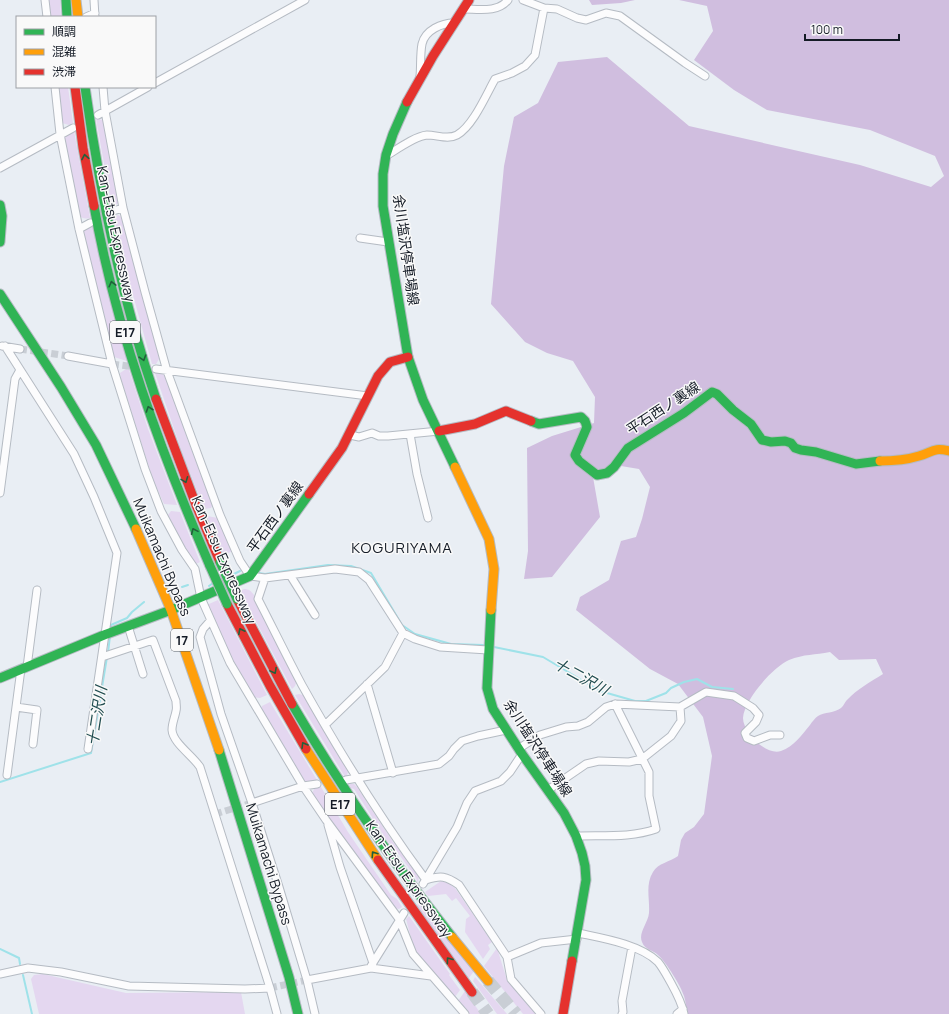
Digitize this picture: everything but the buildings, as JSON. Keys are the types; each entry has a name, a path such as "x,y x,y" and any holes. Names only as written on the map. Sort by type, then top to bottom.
{"main road":[{"path":"66,0 68,16"},
{"path":"76,0 78,16"},
{"name":"余川塩沢停車場線","path":"469,0 408,98 396,123 386,156 383,183 383,206 408,357 423,400 489,539 494,569 488,650 487,688 493,709 520,752 564,813 576,836 585,866 586,880 563,1014"},
{"name":"Kan-Etsu Expressway","path":"75,88 83,146 93,201 104,251 128,344 159,440 210,566 227,604 269,684 320,772 375,855 472,992"},
{"name":"Kan-Etsu Expressway","path":"85,88 103,198 114,249 138,342 186,484 220,562 261,647 298,715 354,805 428,907 488,981"},
{"path":"0,205 2,216 0,242"},
{"name":"Muikamachi Bypass","path":"0,294 62,387 96,445 126,507 171,610 231,785 289,977 298,1014"},
{"name":"平石西ノ裏線","path":"250,576 342,448 350,435 378,376 390,362 408,357"},
{"name":"平石西ノ裏線","path":"439,431 476,424 506,411 539,424 581,417 585,421 587,427 575,455 579,461 597,475 607,473 628,448 684,413 712,392 717,394 733,410 751,424 762,440 772,442 785,441 801,450 816,452 856,464 874,461 892,461 919,456 938,448 949,451"},
{"path":"0,678 104,635 201,598 250,576"}],"street":[{"path":"45,0 47,16"},
{"path":"94,0 95,15"},
{"path":"156,82 305,0"},
{"path":"464,9 490,10 505,4 508,0"},
{"path":"523,0 544,8 557,10 576,18 586,20 606,13 620,16 685,64 705,76"},
{"path":"386,156 409,142 426,135 446,137 457,135 472,120 495,79 512,73 525,66 535,55 544,8"},
{"path":"420,79 422,43 430,31 446,23 454,23"},
{"path":"55,88 60,134 79,229 112,364 145,468 161,511 182,550 195,569 201,598 230,663 303,786 326,820 399,919 413,954 465,1014"},
{"path":"102,88 123,208 167,371 220,515 240,561 250,576 265,578 335,569 359,572 369,580 403,633 415,640 440,647 488,650"},
{"path":"98,115 146,88"},
{"path":"0,168 73,128"},
{"path":"113,212 123,208"},
{"path":"79,229 90,223"},
{"path":"360,238 388,242"},
{"path":"2,346 20,349"},
{"path":"2,346 20,370 74,454 94,497 117,553 88,749"},
{"path":"68,356 112,364"},
{"path":"156,369 368,396"},
{"path":"0,493 15,379 20,370"},
{"path":"350,435 359,437 372,434 379,436 439,431"},
{"path":"410,434 417,474 428,518"},
{"path":"290,575 314,615"},
{"path":"265,578 258,599 302,684 356,779 396,841 425,882"},
{"path":"7,775 16,707 37,590"},
{"path":"210,621 202,629 200,637 221,714 252,803 307,980 315,1014"},
{"path":"128,626 142,674"},
{"path":"325,725 385,667 403,633"},
{"path":"102,657 153,640 176,702 176,711 172,730 174,738 179,746 195,759 200,767 277,1014"},
{"path":"367,684 393,773"},
{"path":"425,882 457,827 467,803 475,791 501,781 510,772 520,752 540,735 566,727 578,726 588,722 606,707 615,704 680,707 706,692 734,696 753,708 759,715 756,722 746,733 747,738 754,741 770,736 780,736"},
{"path":"576,836 626,835 656,829 649,796 649,772 615,704"},
{"path":"16,707 36,710 34,744"},
{"path":"548,790 586,764 599,761 629,762 642,759 671,736 681,721 680,707"},
{"path":"346,780 439,764 449,756 462,741 506,730"},
{"path":"252,803 303,786 316,784"},
{"path":"326,820 372,966"},
{"path":"425,882 437,876 449,878 459,885 507,957 511,979 541,1014"},
{"path":"372,966 404,913"},
{"path":"507,957 541,943 577,936 618,941 651,955 659,963 676,992 683,1011 677,1014"},
{"path":"622,1014 622,1001 632,947"},
{"path":"307,980 372,966 431,976"},
{"path":"0,974 28,968 61,972 129,986 245,989 270,988"}],"shaded area":[{"path":"48,0 60,0 61,16 50,16"},
{"path":"589,0 635,0 621,3 592,5"},
{"path":"679,0 949,0 949,1014 687,1014 684,996 677,980 661,958 643,945 641,935 649,913 648,887 653,872 661,865 678,856 681,840 685,833 694,827 704,814 712,756 703,717 678,684 650,669 576,610 580,597 609,580 621,541 636,537 650,487 639,469 621,466 593,477 600,517 552,577 524,579 528,551 527,448 552,436 594,423 595,397 573,361 547,353 525,342 491,304 504,166 514,117 538,103 558,62 607,57 689,126 860,165 931,187 944,176 935,156 870,130 767,110 734,90 694,60 713,31 707,6","holes":["830,652 839,660 876,659 883,674 855,692 839,710 817,717 804,733 786,749 775,752 756,742 747,730 743,718 748,702 760,685 775,669 789,660"]},
{"path":"57,88 68,88 73,123 69,125 62,123"},
{"path":"96,119 104,120 118,199 118,203 112,208"},
{"path":"74,131 90,218 86,219 79,215 64,137"},
{"path":"118,215 123,218 161,356 156,364 152,364 125,266 114,217"},
{"path":"92,226 127,361 114,357 83,233"},
{"path":"126,369 129,370 148,429 177,505 164,504 153,480 121,379 120,373"},
{"path":"155,373 166,375 188,441 213,504 211,508 204,509 183,455"},
{"path":"171,511 180,512 200,562 194,565 168,518"},
{"path":"207,516 218,518 233,551 223,555"},
{"path":"244,589 250,590 254,595 297,680 292,689 240,591"},
{"path":"218,600 267,695 260,698 253,697 235,664 208,606 209,604"},
{"path":"295,695 303,695 310,705 348,772 345,777"},
{"path":"270,702 317,780 307,782 302,779 261,711 262,706"},
{"path":"349,784 354,784 357,787 393,842 419,876 418,883 398,853 386,839 354,789 351,788"},
{"path":"316,787 321,787 348,832 391,895 397,899 402,907 399,909 394,908 312,794"},
{"path":"441,881 448,883 455,888 492,942 488,945 490,949 483,959 465,932 466,919 470,916 456,898 452,901 446,894 428,896 425,892"},
{"path":"418,903 474,971 469,978 417,906"},
{"path":"409,916 460,990 455,997 415,953 406,919"},
{"path":"497,948 507,980 537,1014 523,1014 484,966"},
{"path":"43,974 126,993 241,992 245,1014 39,1014 31,979 34,975"},
{"path":"475,977 507,1014 497,1014 473,981"},
{"path":"465,991 481,1014 469,1014 458,1001"}],"waterway":[{"name":"十二沢川","path":"259,573 265,574 328,565 351,566 371,573 402,625 415,634 451,644 483,645"},
{"name":"十二沢川","path":"232,575 240,571"},
{"name":"十二沢川","path":"209,586 213,583"},
{"name":"十二沢川","path":"182,587 188,585"},
{"name":"十二沢川","path":"111,629 111,625 127,618 144,602"},
{"name":"十二沢川","path":"108,653 110,636"},
{"name":"十二沢川","path":"494,647 543,657 600,691 635,701 646,701 666,693 671,688 684,682 697,679 712,687 733,689"},
{"name":"十二沢川","path":"0,782 91,753 107,657"},
{"path":"0,949 19,958 20,964"},
{"path":"23,975 32,1014"}],"tunnel":[{"path":"20,349 68,356"},
{"path":"112,364 136,367"},
{"path":"215,814 252,803"},
{"path":"270,988 307,980"},
{"path":"488,981 516,1014"},
{"path":"472,992 488,1014"}],"traffic: fast":[{"path":"66,0 67,16"},
{"path":"85,88 113,245 132,323 156,399"},
{"path":"407,102 393,134 386,155 383,174 383,206 408,357 423,400 455,467"},
{"path":"0,205 2,216 0,242"},
{"path":"94,206 103,252 127,344 157,434 210,566"},
{"path":"0,294 61,387 96,445 136,529"},
{"path":"531,421 539,424 581,417 585,421 587,427 575,455 579,461 597,475 607,473 614,467 628,448 684,413 712,392 717,394 733,410 751,424 762,440 771,442 785,441 801,450 816,452 856,464 880,461"},
{"path":"0,678 104,635 171,610 250,576 309,494"},
{"path":"220,562 237,599"},
{"path":"210,566 227,604"},
{"path":"491,610 487,688 493,709 522,754 564,813 576,836 582,853 586,880 572,961"},
{"path":"292,704 310,735 368,824 452,937"},
{"path":"219,750 289,977 298,1014"}],"traffic: slow":[{"path":"76,0 78,16"},
{"path":"880,461 919,456 933,450 949,451"},
{"path":"455,467 489,539 494,569 491,610"},
{"path":"136,529 171,610 219,750"},
{"path":"306,749 378,860"},
{"path":"452,937 488,981"}],"traffic: jam":[{"path":"407,102 433,56 469,0"},
{"path":"75,88 83,148 94,206"},
{"path":"309,494 342,448 378,376 390,362 408,357"},
{"path":"156,399 196,505 220,562"},
{"path":"439,431 475,424 506,411 531,421"},
{"path":"237,599 292,704"},
{"path":"227,604 270,686 306,749"},
{"path":"378,860 472,992"},
{"path":"563,1014 572,961"}],"district":[{"name":"KOGURIYAMA","path":"402,548"}]}
